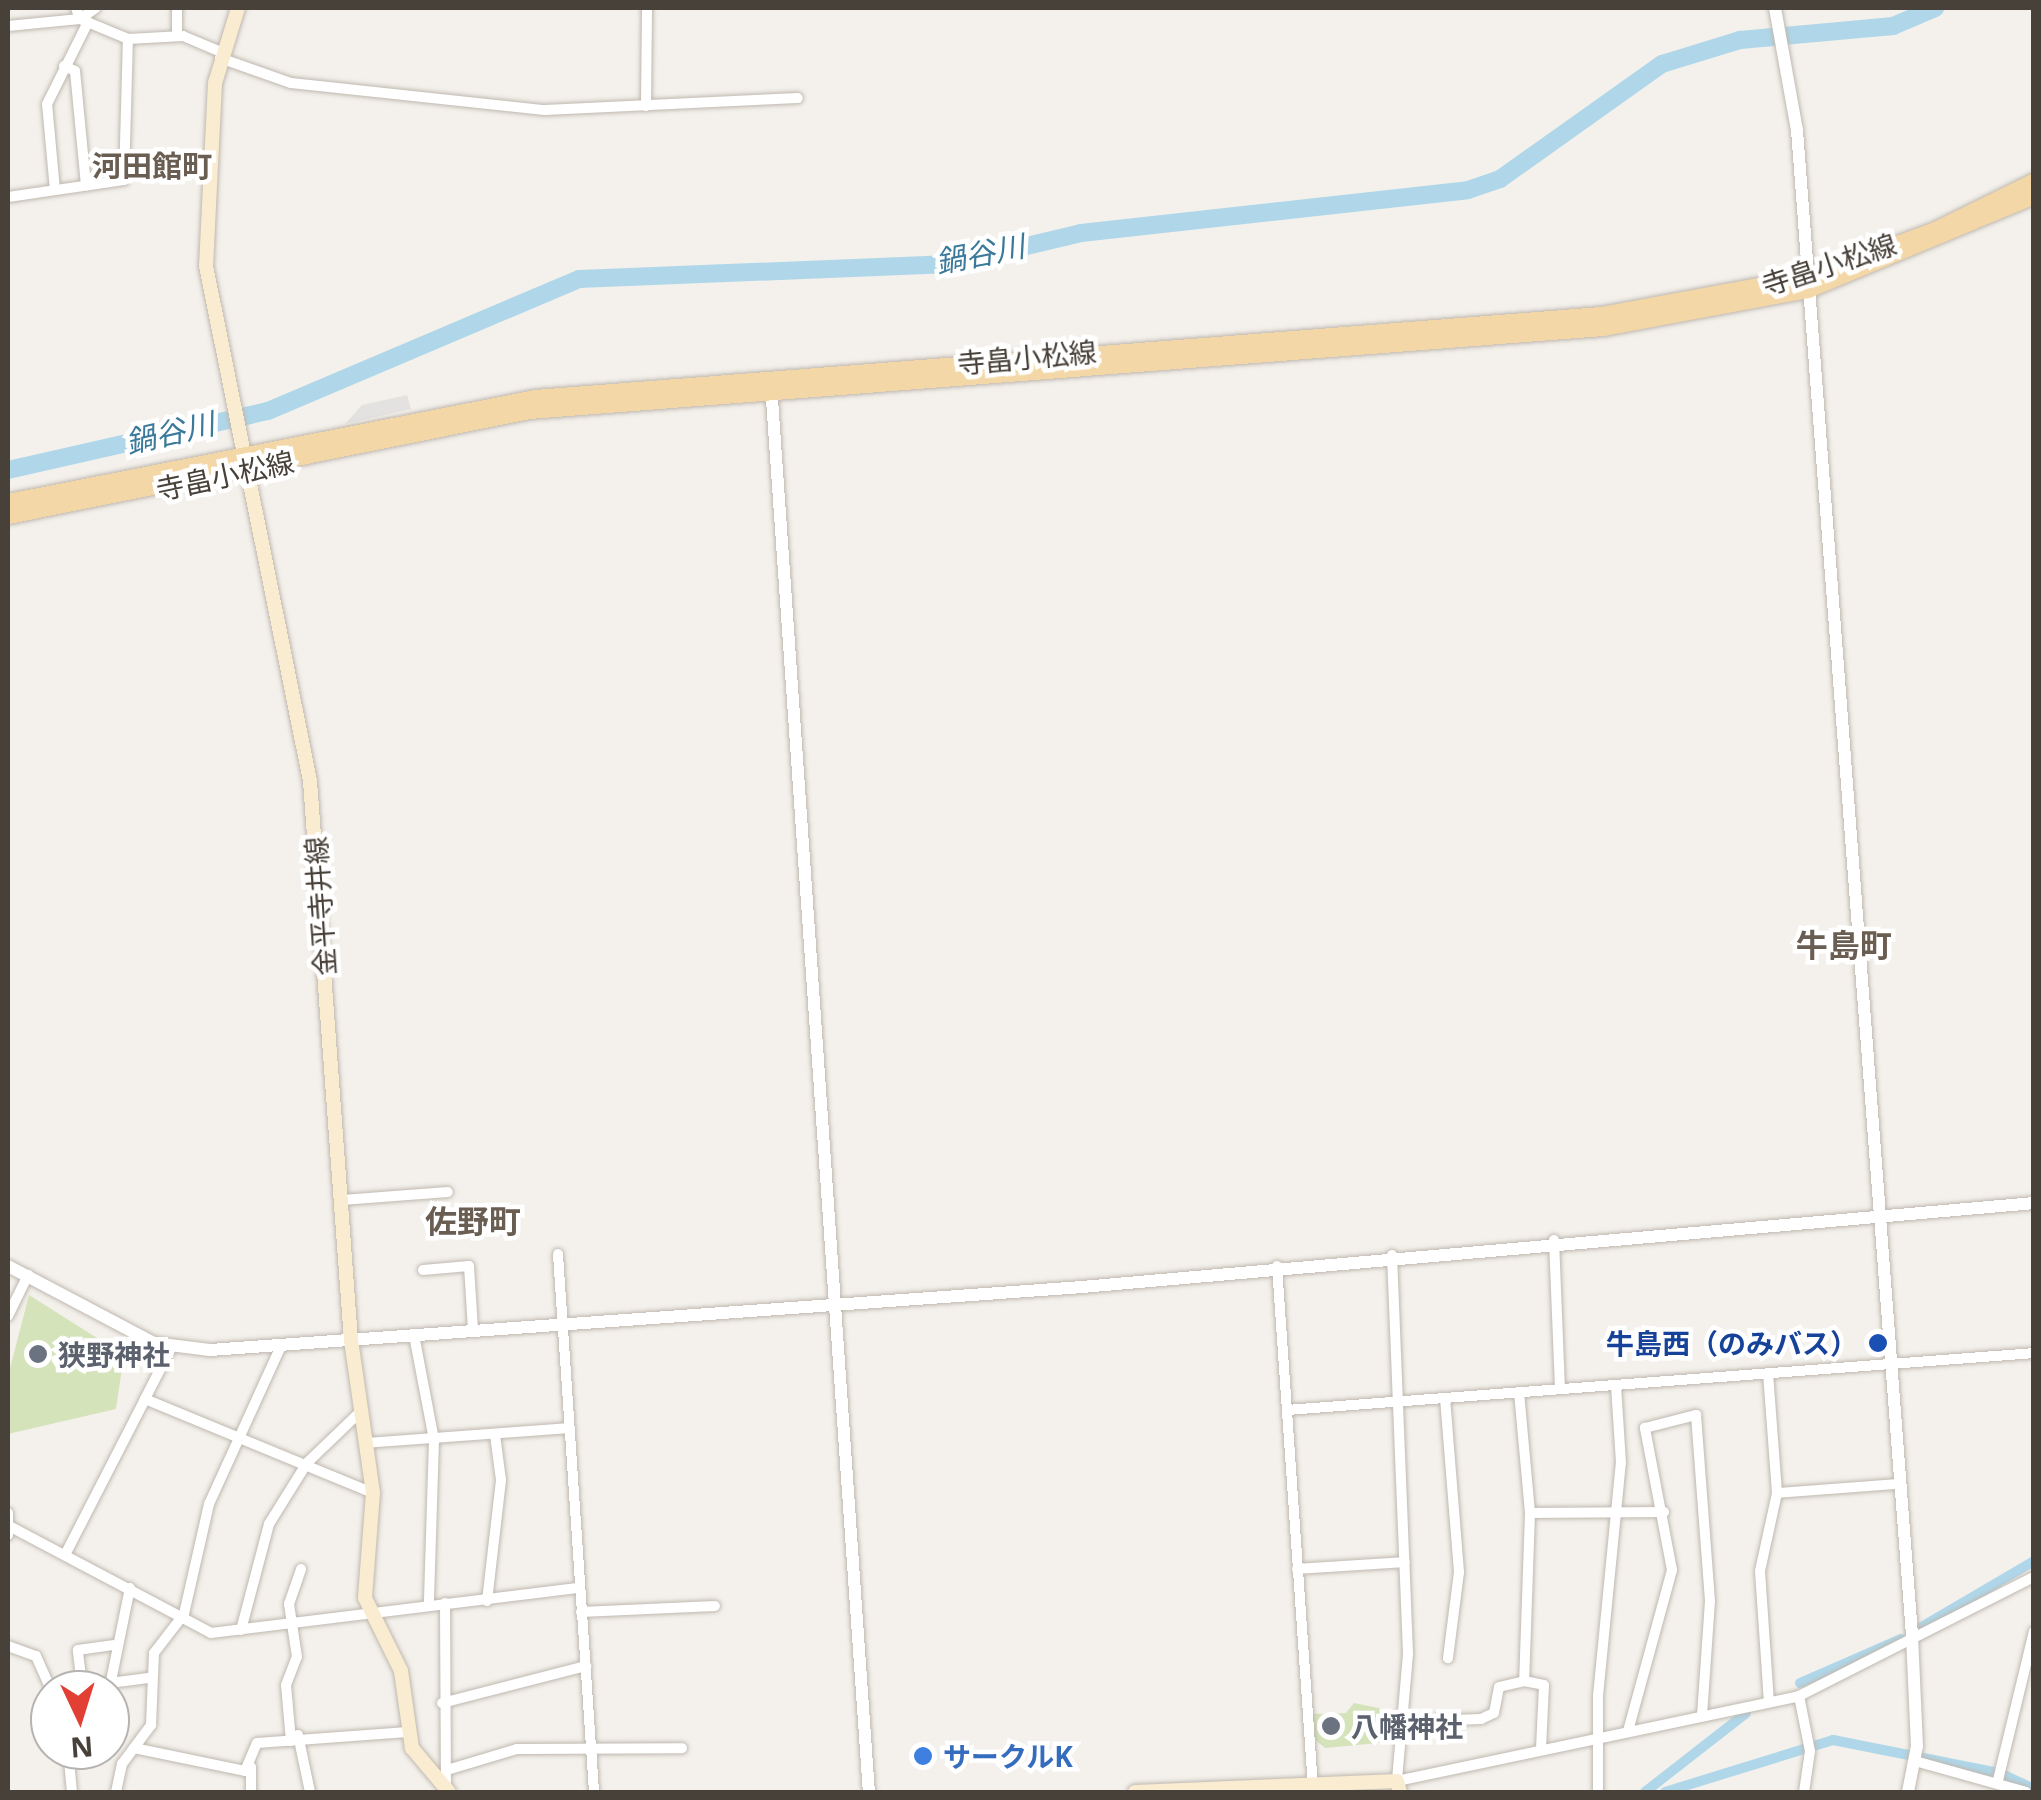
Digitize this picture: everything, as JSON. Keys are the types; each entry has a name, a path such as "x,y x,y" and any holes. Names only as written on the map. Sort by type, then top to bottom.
{"main road":[{"name":"金平寺井線","path":"238,8 220,55 206,266 310,781 351,1340 358,1414 373,1493 364,1570 373,1614 400,1671 408,1732 447,1782"},
{"name":"寺畠小松線","path":"1808,283 1933,230 2034,180"},
{"name":"寺畠小松線","path":"8,516 247,464 528,411 771,384 1602,328 1808,283 1939,243 2034,196"},
{"name":"寺畠小松線","path":"8,501 247,464"},
{"path":"1135,1792 1398,1787"}],"street":[{"path":"8,26 81,16 96,8"},
{"path":"178,8 178,36"},
{"path":"646,106 647,8"},
{"path":"1775,8 1789,72 1824,467 1887,1364 1912,1634 1916,1754 1908,1792"},
{"path":"81,16 128,40 178,36 292,83 390,97 646,106 798,98"},
{"path":"55,190 43,134 81,16"},
{"path":"8,197 124,180 128,40"},
{"path":"64,66 75,71 86,185"},
{"path":"771,384 869,1792"},
{"path":"342,1200 448,1192"},
{"path":"8,1266 172,1346 281,1346 2034,1203"},
{"path":"1554,1240 1560,1388"},
{"path":"558,1254 594,1792"},
{"path":"1392,1254 1405,1562 1398,1787 1542,1749 1799,1696 1912,1634 2034,1578"},
{"path":"423,1270 469,1266 473,1330"},
{"path":"1276,1266 1314,1788"},
{"path":"8,1316 28,1275"},
{"path":"414,1335 434,1440 429,1603"},
{"path":"66,1554 172,1346"},
{"path":"116,1792 134,1748 152,1725 148,1678 154,1653 184,1614 209,1504 281,1346"},
{"path":"1286,1410 2034,1353"},
{"path":"1768,1373 1778,1494 1760,1571 1769,1702"},
{"path":"1598,1792 1596,1737 1618,1513 1616,1385"},
{"path":"1519,1392 1530,1513 1524,1681"},
{"path":"1445,1398 1459,1572 1448,1658"},
{"path":"145,1399 373,1493"},
{"path":"241,1630 269,1524 308,1464 358,1414"},
{"path":"1628,1731 1672,1570 1645,1428 1696,1415 1710,1602 1702,1714"},
{"path":"366,1443 568,1428"},
{"path":"486,1602 500,1496 495,1436"},
{"path":"1778,1494 1897,1484"},
{"path":"1530,1513 1664,1512"},
{"path":"8,1513 9,1531 66,1554 184,1614 211,1633 296,1626 429,1603 486,1602 579,1588"},
{"path":"1297,1569 1405,1562"},
{"path":"301,1569 288,1604 296,1626 286,1684 294,1738 310,1792"},
{"path":"112,1670 113,1645 130,1588"},
{"path":"446,1603 442,1704 447,1782 517,1750 592,1754 682,1748"},
{"path":"581,1612 715,1606"},
{"path":"1998,1780 2034,1631"},
{"path":"80,1670 78,1650 113,1645"},
{"path":"8,1646 36,1656 43,1670"},
{"path":"442,1704 586,1666"},
{"path":"130,1680 148,1678"},
{"path":"1400,1722 1481,1719 1494,1714 1499,1687 1524,1681 1544,1685 1542,1749"},
{"path":"1799,1696 1810,1751 1804,1792"},
{"path":"251,1792 257,1743 408,1732"},
{"path":"134,1748 251,1768"},
{"path":"1916,1754 2026,1792"}],"green space":[{"path":"29,1295 124,1355 116,1409 8,1434 8,1376"},
{"path":"1354,1703 1393,1711 1389,1742 1325,1748 1312,1737 1312,1714 1346,1713"}],"shaded area":[{"path":"407,395 411,409 345,424 362,405"}],"waterway":[{"name":"鍋谷川","path":"8,470 268,411 579,279 951,264 1081,233 1468,190 1500,179 1662,64 1740,40 1893,26 1935,8"},
{"path":"1918,1629 2034,1561"},
{"path":"1800,1683 1901,1639"},
{"path":"1645,1792 1746,1713"},
{"path":"1665,1792 1833,1740 1995,1772"},
{"path":"2004,1775 2034,1789"}],"place":[{"name":"牛島西（のみバス）","path":"1878,1343"},
{"name":"狭野神社","path":"38,1354"},
{"name":"八幡神社","path":"1331,1726"},
{"name":"サークルK","path":"923,1756"}],"district":[{"name":"河田館町","path":"152,166"},
{"name":"牛島町","path":"1844,945"},
{"name":"佐野町","path":"473,1221"}]}
